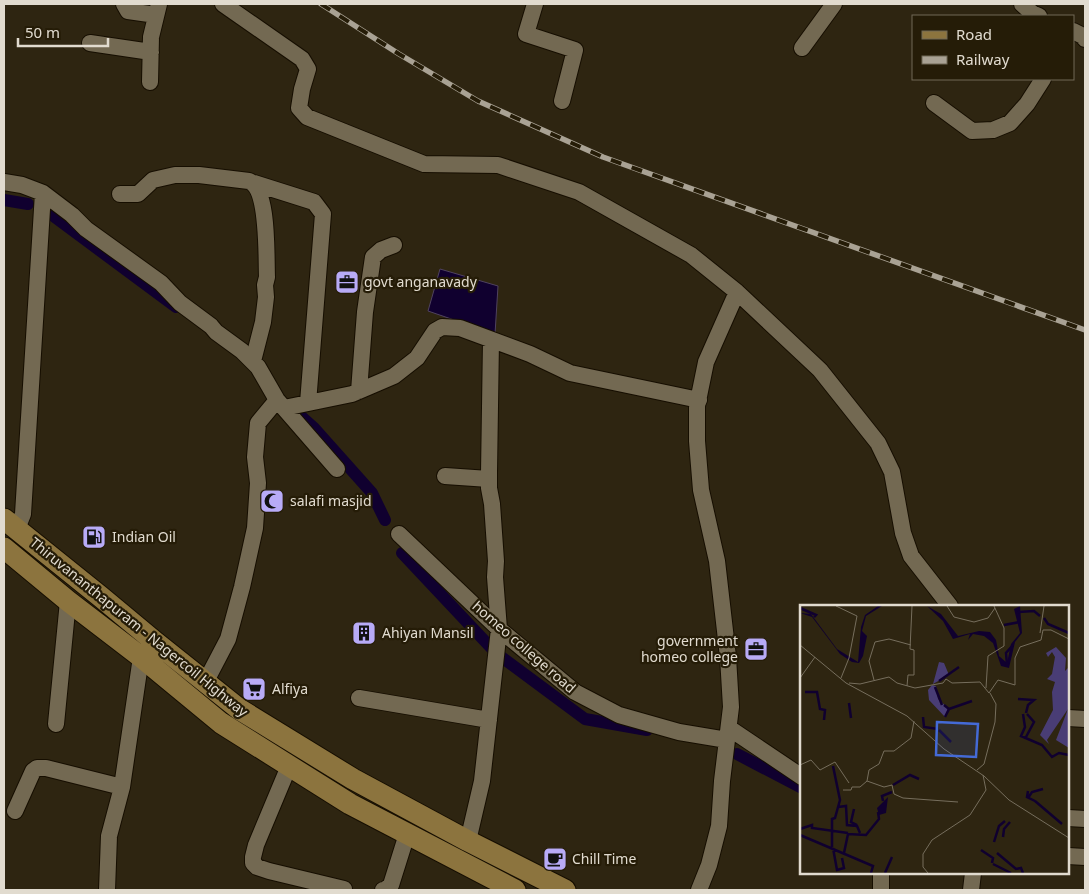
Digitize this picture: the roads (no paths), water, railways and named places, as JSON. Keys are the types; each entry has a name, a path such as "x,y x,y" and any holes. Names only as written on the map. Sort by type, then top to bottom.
{"main road":[{"name":"Thiruvananthapuram - Nagercoil Highway","path":"10,524 147,649 221,723 350,804 515,890"},
{"name":"Thiruvananthapuram - Nagercoil Highway","path":"4,548 68,601 206,682 239,709 354,780 565,890"}],"street":[{"path":"124,4 128,11 157,9 151,37 150,82"},
{"path":"223,4 302,59 308,70 299,108 307,117 424,164 498,165 579,192 691,255 737,292 820,370 878,443 892,472 902,533 911,556 949,605"},
{"path":"534,4 526,34 575,50 562,101"},
{"path":"802,48 834,4"},
{"path":"1022,4 1037,15"},
{"path":"1074,32 1085,39"},
{"path":"90,43 150,52"},
{"path":"934,103 972,131 993,130 1010,123 1028,104 1042,80"},
{"path":"120,194 138,194 153,180 175,175 208,176 249,181 314,202 323,214 308,403"},
{"path":"4,182 22,185 43,193 72,215 92,234 161,282 180,303 242,351 255,364 281,403 337,469"},
{"path":"254,183 259,192 266,220 267,277 265,285 266,297 255,364"},
{"path":"10,524 23,514 43,193"},
{"path":"359,391 365,312 373,257 381,250 394,245"},
{"path":"699,890 709,866 718,826 731,707 718,561 702,490 697,441 698,406 706,362 737,292"},
{"path":"206,682 228,639 255,528 258,482 255,457 258,423 281,403 308,403 352,394 394,376 417,358 435,331 442,326 460,328 530,354 570,373 699,400"},
{"path":"468,841 482,781 499,629 495,577 496,561 489,479 492,340"},
{"path":"445,476 489,479"},
{"name":"homeo college road","path":"399,534 499,629 575,692 619,715 679,732 728,734"},
{"path":"56,724 68,601"},
{"path":"107,890 109,836 122,787 147,649"},
{"path":"359,698 489,720"},
{"path":"1069,718 1085,719"},
{"path":"728,734 800,776"},
{"path":"289,766 256,845 252,857 253,863 257,867 269,871 348,890"},
{"path":"15,811 33,771 37,768 46,768 122,787"},
{"path":"1069,818 1085,819"},
{"path":"383,890 386,890 391,884 407,834"},
{"path":"1069,856 1085,858"},
{"path":"881,874 882,890"},
{"path":"970,890 973,874"}],"waterway":[{"path":"4,200 28,204"},
{"path":"48,212 176,307"},
{"path":"295,411 314,428 372,493 385,520"},
{"path":"402,553 496,653 585,719 647,730"},
{"path":"737,754 800,787"}],"railway":[{"path":"321,4 399,54 478,101 603,157 1085,330"}],"place":[{"name":"govt anganavady","path":"347,282"},
{"name":"salafi masjid","path":"272,501"},
{"name":"Indian Oil","path":"94,537"},
{"name":"Ahiyan Mansil","path":"364,633"},
{"name":"government homeo college","path":"756,649"},
{"name":"Alfiya","path":"254,689"},
{"name":"Chill Time","path":"555,859"}]}
